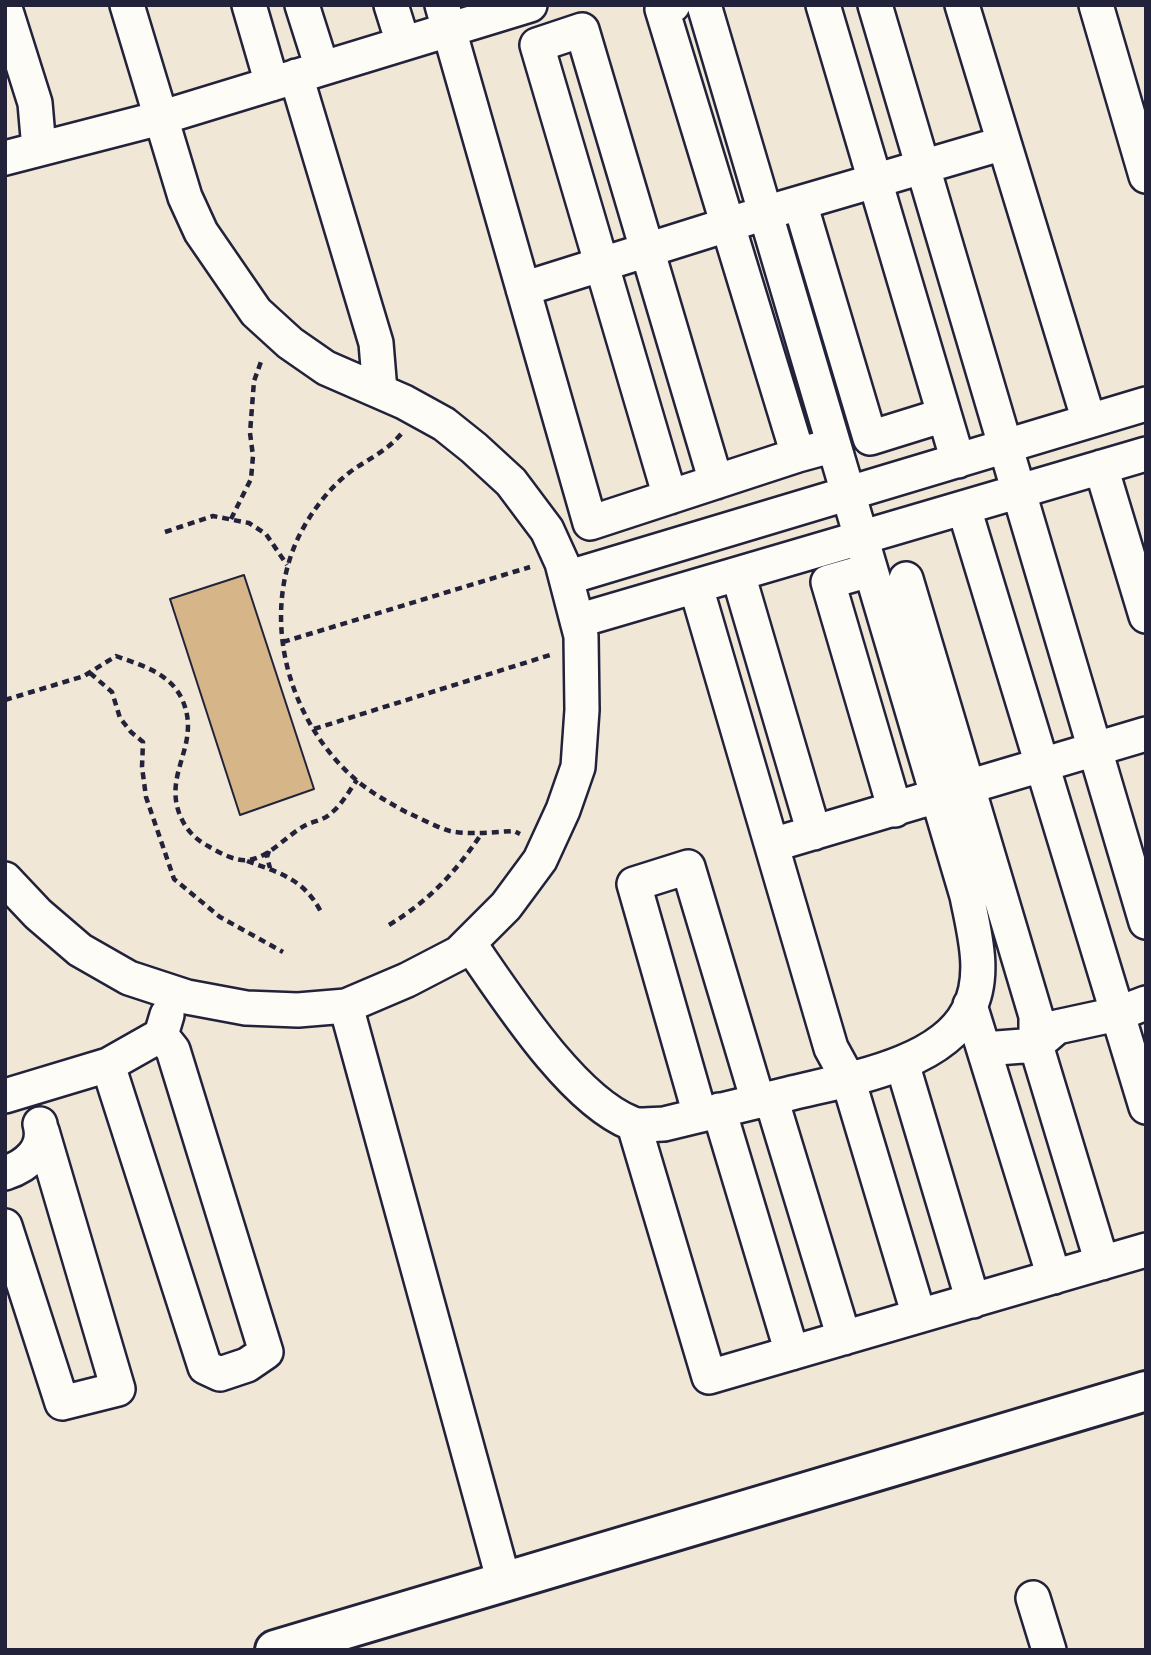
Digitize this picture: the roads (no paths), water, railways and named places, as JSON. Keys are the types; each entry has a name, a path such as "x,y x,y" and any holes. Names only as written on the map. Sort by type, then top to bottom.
{"main road":[{"path":"275,1650 1146,1391"}],"street":[{"path":"5,879 38,915 80,950 129,978 175,993 246,1009 298,1010 346,1006 407,980 459,953 506,906 540,860 563,810 578,767 582,710 579,634 563,568 547,530 510,482 474,448 443,424 380,391 326,368 281,335 256,312 201,232 185,197 127,5"},
{"path":"248,5 297,76 376,343 380,391"},
{"path":"297,76 302,5"},
{"path":"391,5 403,43"},
{"path":"5,158 160,118 403,43 445,17 530,5"},
{"path":"704,5 870,570 1036,1016 1036,1045 1102,1263"},
{"path":"823,5 958,461"},
{"path":"875,5 1146,922"},
{"path":"962,5 1089,421"},
{"path":"1096,5 1146,176"},
{"path":"665,7 798,456"},
{"path":"5,8 35,103 39,149"},
{"path":"445,17 590,523 832,446"},
{"path":"670,497 537,45 582,30 716,482"},
{"path":"523,289 1004,143"},
{"path":"800,203 870,438 944,415"},
{"path":"563,568 848,494 1146,404"},
{"path":"579,634 696,587 1146,454"},
{"path":"1101,467 1146,616"},
{"path":"964,508 1042,763 1132,1009 1146,1107"},
{"path":"870,570 828,582 895,810"},
{"path":"738,574 814,833"},
{"path":"469,943 521,1017 557,1062 600,1106 634,1125 664,1124 865,1076 902,1063 930,1049 953,1031 969,1011 977,986 978,960 953,792 906,579"},
{"path":"696,587 831,1048 848,1079 919,1316"},
{"path":"772,845 1146,734"},
{"path":"792,1353 634,884 688,867 844,1338"},
{"path":"5,1226 62,1403 118,1389 42,1131 18,1093 108,1065 161,1035 175,993"},
{"path":"970,1005 1055,1277"},
{"path":"346,1006 504,1581"},
{"path":"984,1049 1036,1045 1056,1027 1132,1009"},
{"path":"108,1065 205,1367 220,1374 247,1365 266,1352 173,1051 161,1035"},
{"path":"902,1063 972,1301"},
{"path":"634,1125 709,1377 1146,1250"},
{"path":"5,1173 26,1163 37,1153 42,1131"},
{"path":"1033,1598 1049,1650"}]}
